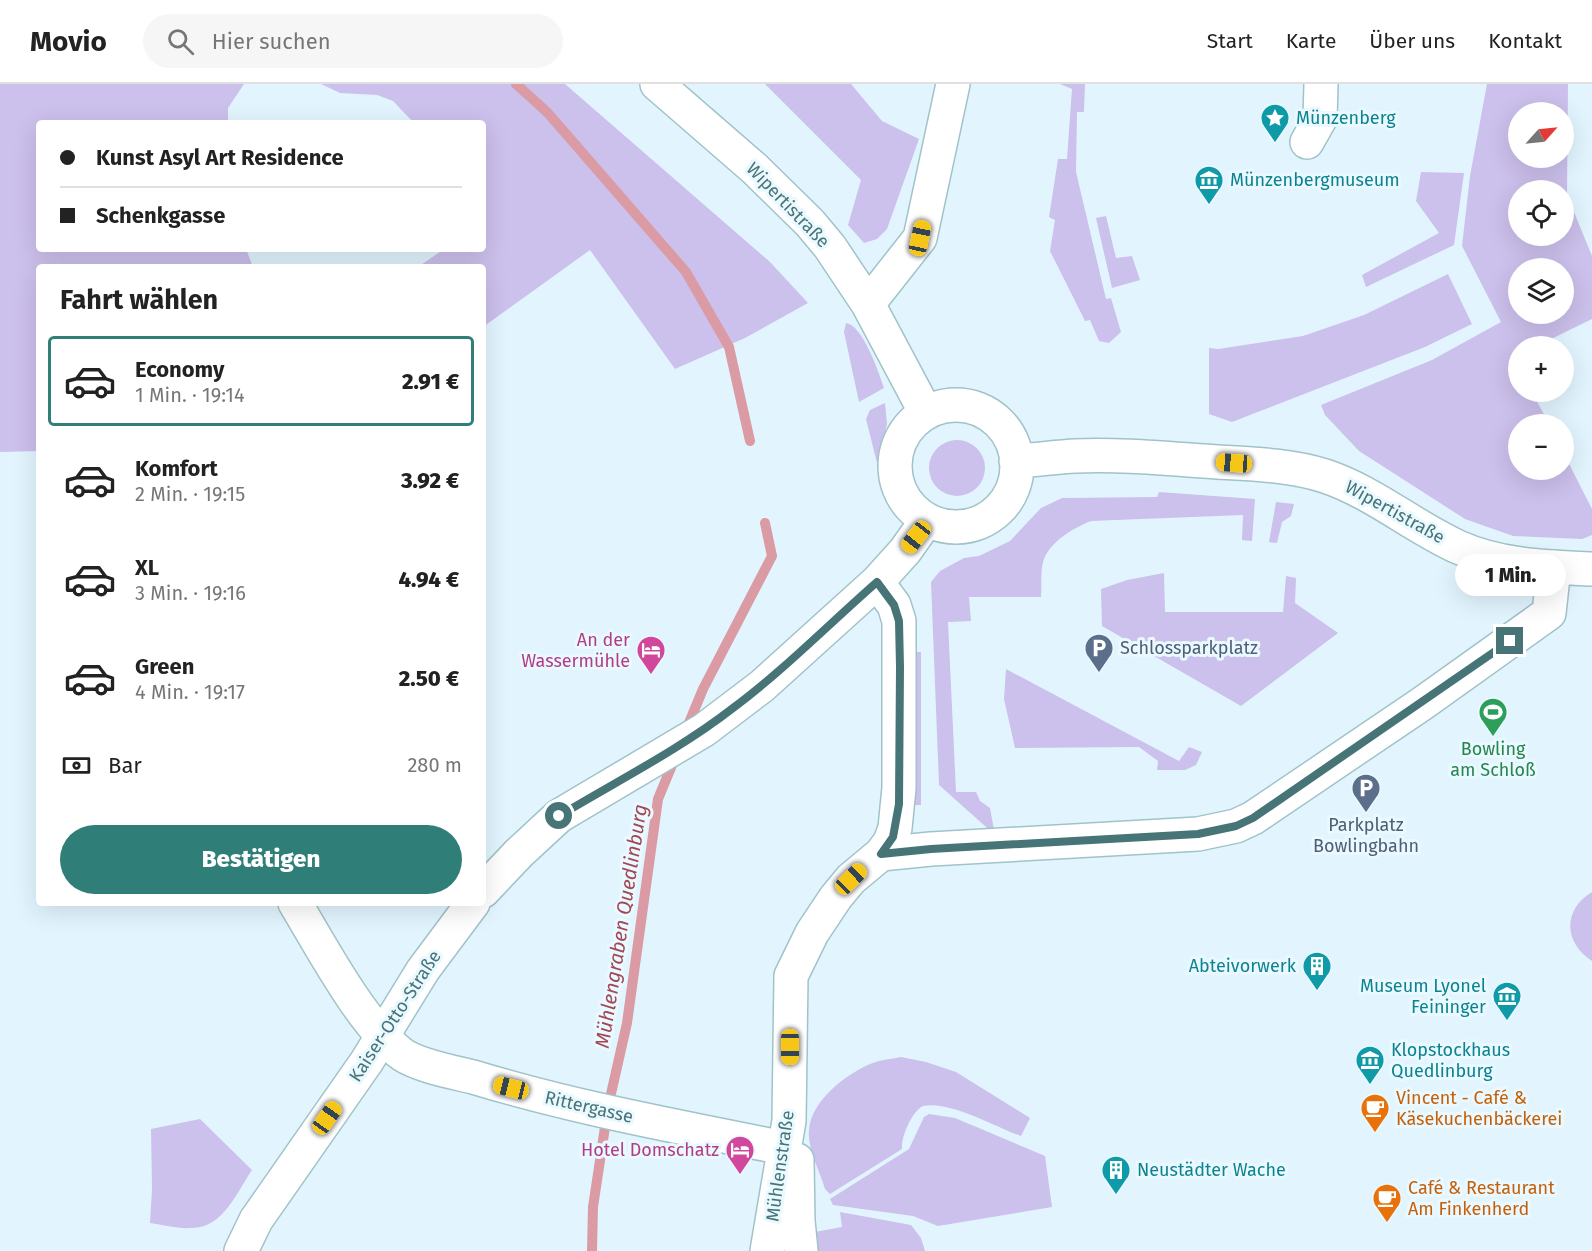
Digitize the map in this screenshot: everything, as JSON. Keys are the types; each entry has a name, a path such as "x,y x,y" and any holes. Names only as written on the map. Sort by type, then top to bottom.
{"street":[{"name":"Wipertistraße","path":"657,84 755,169 810,223 836,255 868,304 926,413"},
{"path":"868,304 920,238 953,84"},
{"path":"1307,142 1320,119 1321,84"},
{"path":"955,405 984,412 1000,425 1015,451 1016,461 1015,480 1009,497 990,517 963,527 945,526 927,520 911,508 900,492 895,462 896,452 910,426 926,413 955,405"},
{"name":"Wipertistraße","path":"1016,461 1075,456 1126,456 1266,464 1310,472 1359,490 1426,530 1478,555 1514,563 1592,569"},
{"path":"486,888 559,816 704,730 762,686 877,582 905,551 927,520"},
{"path":"881,854 931,849 1198,834 1246,822 1423,703 1549,613 1554,567"},
{"name":"Mühlenstraße","path":"767,1251 787,1134 791,976 812,933 836,897 851,879 881,854 893,837 899,804 899,621 894,605 877,582"},
{"name":"Rittergasse","path":"297,906 358,1003 383,1035 404,1055 492,1083 603,1111 787,1134"},
{"name":"Kaiser-Otto-Straße","path":"241,1251 256,1220 383,1035 423,969 471,906"},
{"path":"787,1134 797,1162 801,1251"}],"shaded area":[{"path":"0,84 244,84 228,108 228,120 36,120 36,252 247,252 252,264 36,264 36,451 0,452"},
{"path":"321,84 565,84 770,262 808,303 745,338 675,369 590,250 486,325 486,264 422,264 440,252 486,252 486,120 411,120 393,101 377,95 340,93"},
{"path":"765,84 851,84 882,121 919,139 887,229 877,239 864,243 848,225 861,180"},
{"path":"1060,84 1085,84 1084,112 1077,112 1076,172 1106,299 1111,298 1121,332 1109,343 1099,341 1090,320 1085,321 1050,251 1055,220 1049,217 1058,159 1067,159 1072,89"},
{"path":"1487,84 1568,84 1568,102 1508,102 1508,168 1567,168 1567,180 1508,180 1508,246 1574,246 1574,212 1592,256 1592,319 1557,336 1508,336 1508,402 1537,402 1544,414 1508,414 1508,480 1574,480 1574,474 1592,509 1592,535 1582,539 1513,536 1465,519 1359,451 1325,415 1321,405 1432,360 1501,322 1462,246 1470,176"},
{"path":"1421,172 1464,173 1454,245 1366,287 1362,275 1439,233 1416,201"},
{"path":"1106,216 1116,258 1132,256 1140,280 1112,288 1096,218"},
{"path":"1448,274 1472,324 1425,347 1232,422 1209,414 1209,348 1218,349 1303,336 1364,315"},
{"path":"846,323 852,326 864,340 884,388 859,402 844,332"},
{"path":"885,403 887,424 877,463 866,419 870,410"},
{"path":"952,440 962,440 977,448 983,457 985,468 983,479 977,488 962,496 952,496 941,491 934,484 929,473 929,463 934,452 941,445"},
{"path":"1159,492 1255,499 1252,541 1242,540 1243,515 1091,521 1064,535 1048,552 1042,568 1041,597 969,597 971,621 948,622 956,792 976,792 980,801 990,808 995,835 939,785 931,582 940,571 964,558 979,556 1010,541 1041,508 1062,498 1157,497"},
{"path":"1276,502 1294,504 1291,516 1282,522 1277,543 1269,542"},
{"path":"1164,573 1165,612 1283,612 1286,576 1296,578 1295,603 1338,633 1241,706 1102,626 1101,589 1127,580"},
{"path":"915,652 921,652 921,805 915,805"},
{"path":"1006,669 1179,761 1189,747 1202,752 1196,765 1185,770 1157,770 1158,761 1139,747 1015,748 1004,699"},
{"path":"1592,892 1592,961 1576,945 1570,926 1575,908"},
{"path":"901,1057 956,1072 1030,1118 1021,1136 959,1110 934,1105 923,1106 915,1113 908,1125 902,1149 830,1194 825,1189 810,1145 809,1130 816,1109 831,1090 850,1075 874,1063"},
{"path":"929,1114 955,1118 1045,1156 1052,1207 938,1226 913,1216 833,1205 830,1199 909,1149 924,1117"},
{"path":"200,1119 252,1170 235,1198 212,1222 187,1228 150,1223 151,1129"},
{"path":"840,1212 911,1225 921,1238 925,1251 817,1251 815,1232 842,1227"}],"waterway":[{"name":"Mühlengraben Quedlinburg","path":"516,84 547,112 686,272 729,347 750,441"},
{"name":"Mühlengraben Quedlinburg","path":"686,730 703,689 772,556 765,523"},
{"name":"Mühlengraben Quedlinburg","path":"592,1251 593,1207 608,1107 627,1023 658,799 675,758"}],"place":[{"name":"Münzenberg","path":"1275,144"},
{"name":"Münzenbergmuseum","path":"1209,206"},
{"name":"Schlossparkplatz","path":"1099,674"},
{"name":"An der Wassermühle","path":"651,676"},
{"name":"Bowling am Schloß","path":"1493,738"},
{"name":"Parkplatz Bowlingbahn","path":"1366,814"},
{"name":"Abteivorwerk","path":"1317,992"},
{"name":"Museum Lyonel Feininger","path":"1507,1022"},
{"name":"Klopstockhaus Quedlinburg","path":"1370,1086"},
{"name":"Vincent - Café & Käsekuchenbäckerei","path":"1375,1134"},
{"name":"Hotel Domschatz","path":"740,1176"},
{"name":"Neustädter Wache","path":"1116,1196"},
{"name":"Café & Restaurant Am Finkenherd","path":"1387,1224"}],"route":[{"path":"559,816 704,730 762,686 877,582 894,605 899,621 900,667 899,804 893,837 881,854 931,849 1198,834 1236,826 1253,818 1510,641"}]}
